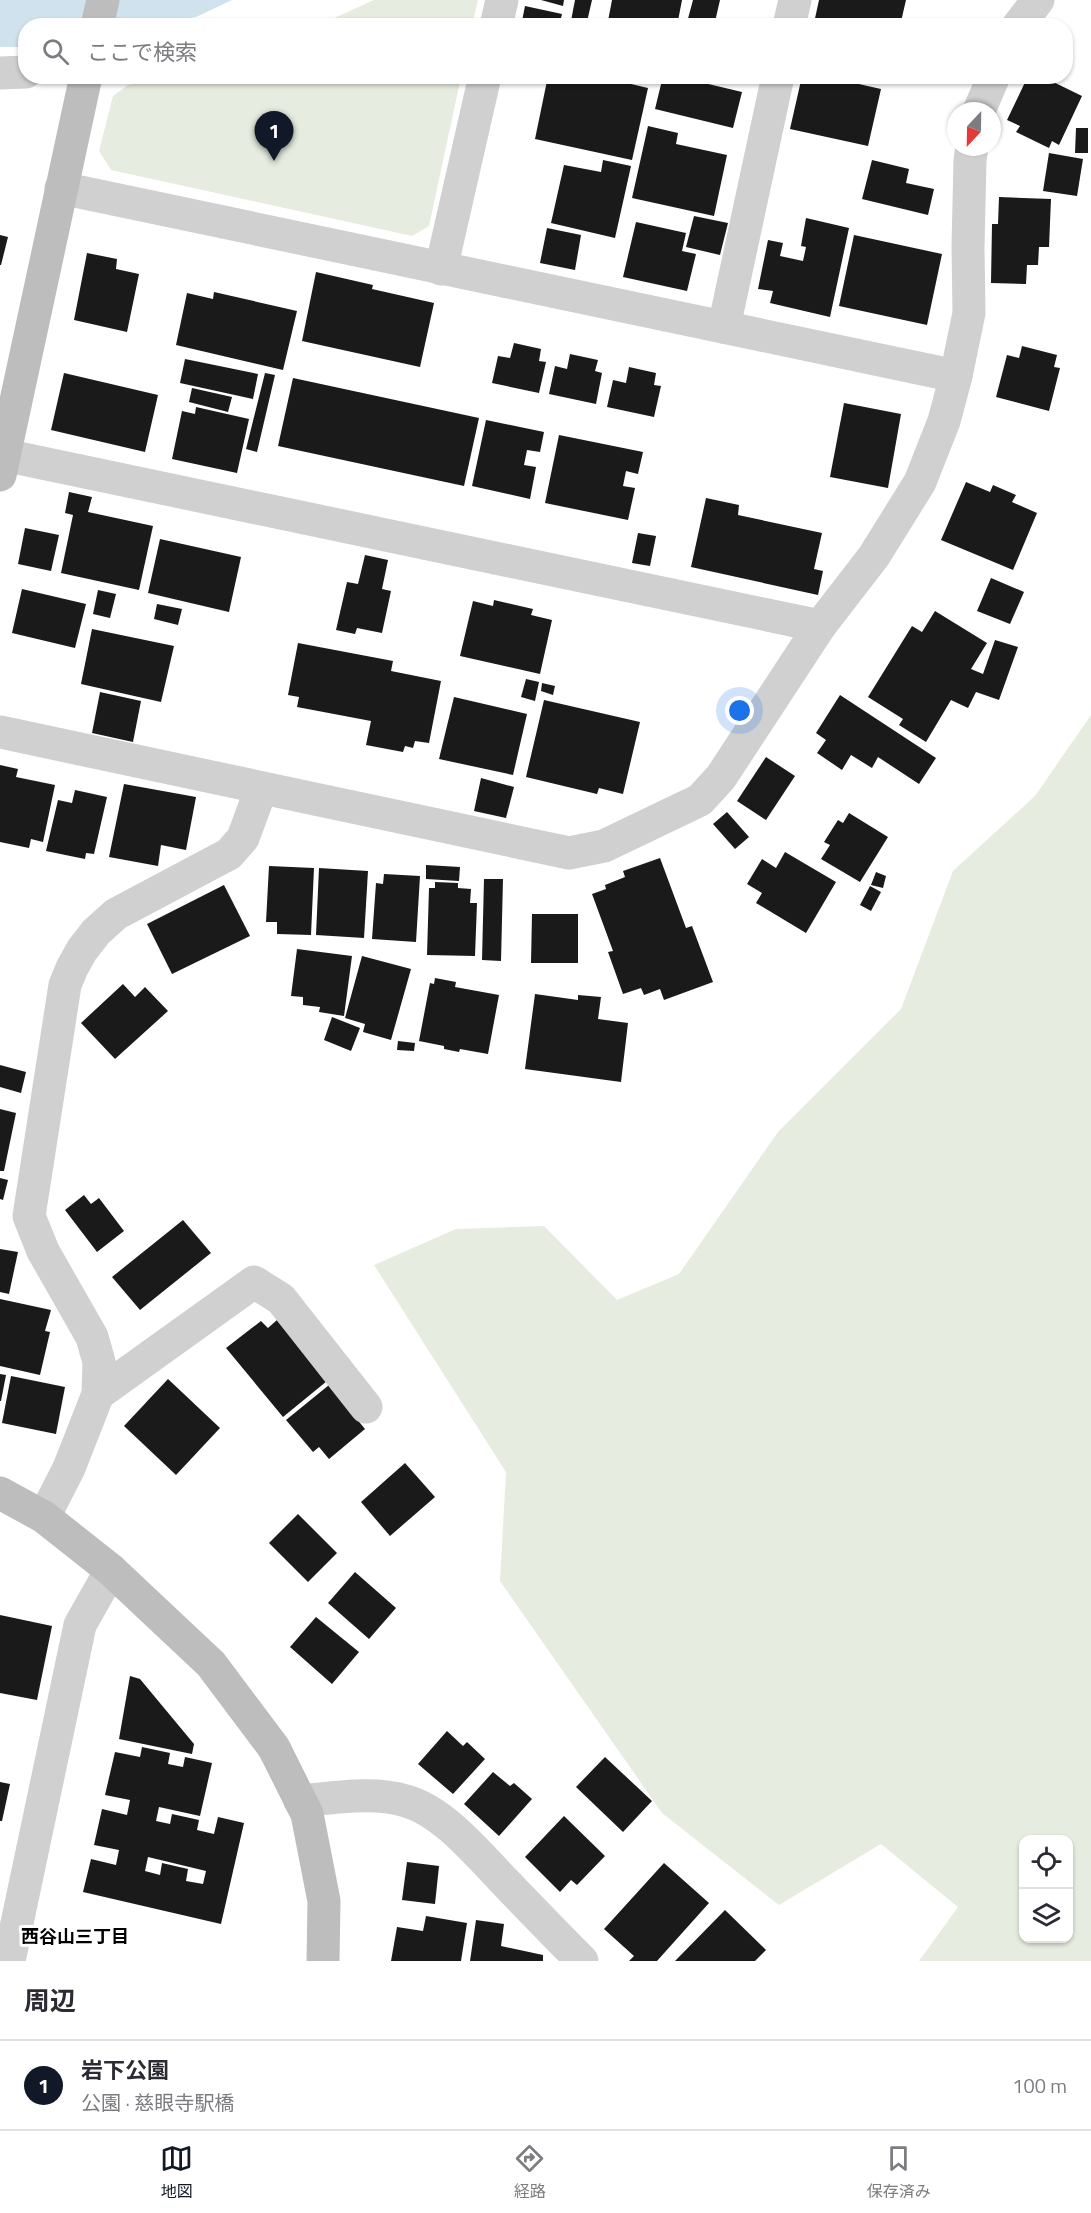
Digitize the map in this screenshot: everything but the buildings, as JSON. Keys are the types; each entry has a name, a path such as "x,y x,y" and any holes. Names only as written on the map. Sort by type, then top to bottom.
{"street":[{"path":"99,18 103,0"},
{"path":"498,18 502,0"},
{"path":"791,18 795,0"},
{"path":"1024,18 1038,0"},
{"path":"0,73 18,72"},
{"path":"84,84 2,465 820,626"},
{"path":"441,269 483,84"},
{"path":"724,327 776,84"},
{"path":"983,102 991,84"},
{"path":"0,732 569,853 604,846 700,800 721,777 820,626 874,556 920,482 944,421 969,312 971,156"},
{"path":"61,188 956,376"},
{"path":"44,1516 69,1468 98,1394 99,1362 92,1337 43,1251 29,1216 65,986 82,950 96,932 116,914 229,854 243,838 261,789"},
{"path":"98,1394 254,1281 281,1299 366,1407"},
{"path":"0,1493 44,1516 111,1570 211,1664 273,1748 307,1814 324,1901 323,1961"},
{"path":"9,1961 80,1625 111,1570"},
{"path":"300,1801 355,1797 394,1798 408,1801 422,1808 456,1832 582,1961"}],"shaded area":[{"path":"374,0 478,0 474,18 334,18"},
{"path":"459,84 429,226 412,236 111,170 99,151 113,96 128,85"},
{"path":"1091,715 1091,1961 919,1961 958,1907 881,1844 779,1905 662,1813 500,1581 506,1472 374,1265 456,1229 544,1226 617,1300 679,1274 778,1132 901,1009 953,871 1035,796"}],"water":[{"path":"0,0 232,0 190,18 18,18 18,47 0,47"}],"place":[{"name":"岩下公園","path":"274,161"}],"district":[{"name":"西谷山三丁目","path":"75,1936"}]}
